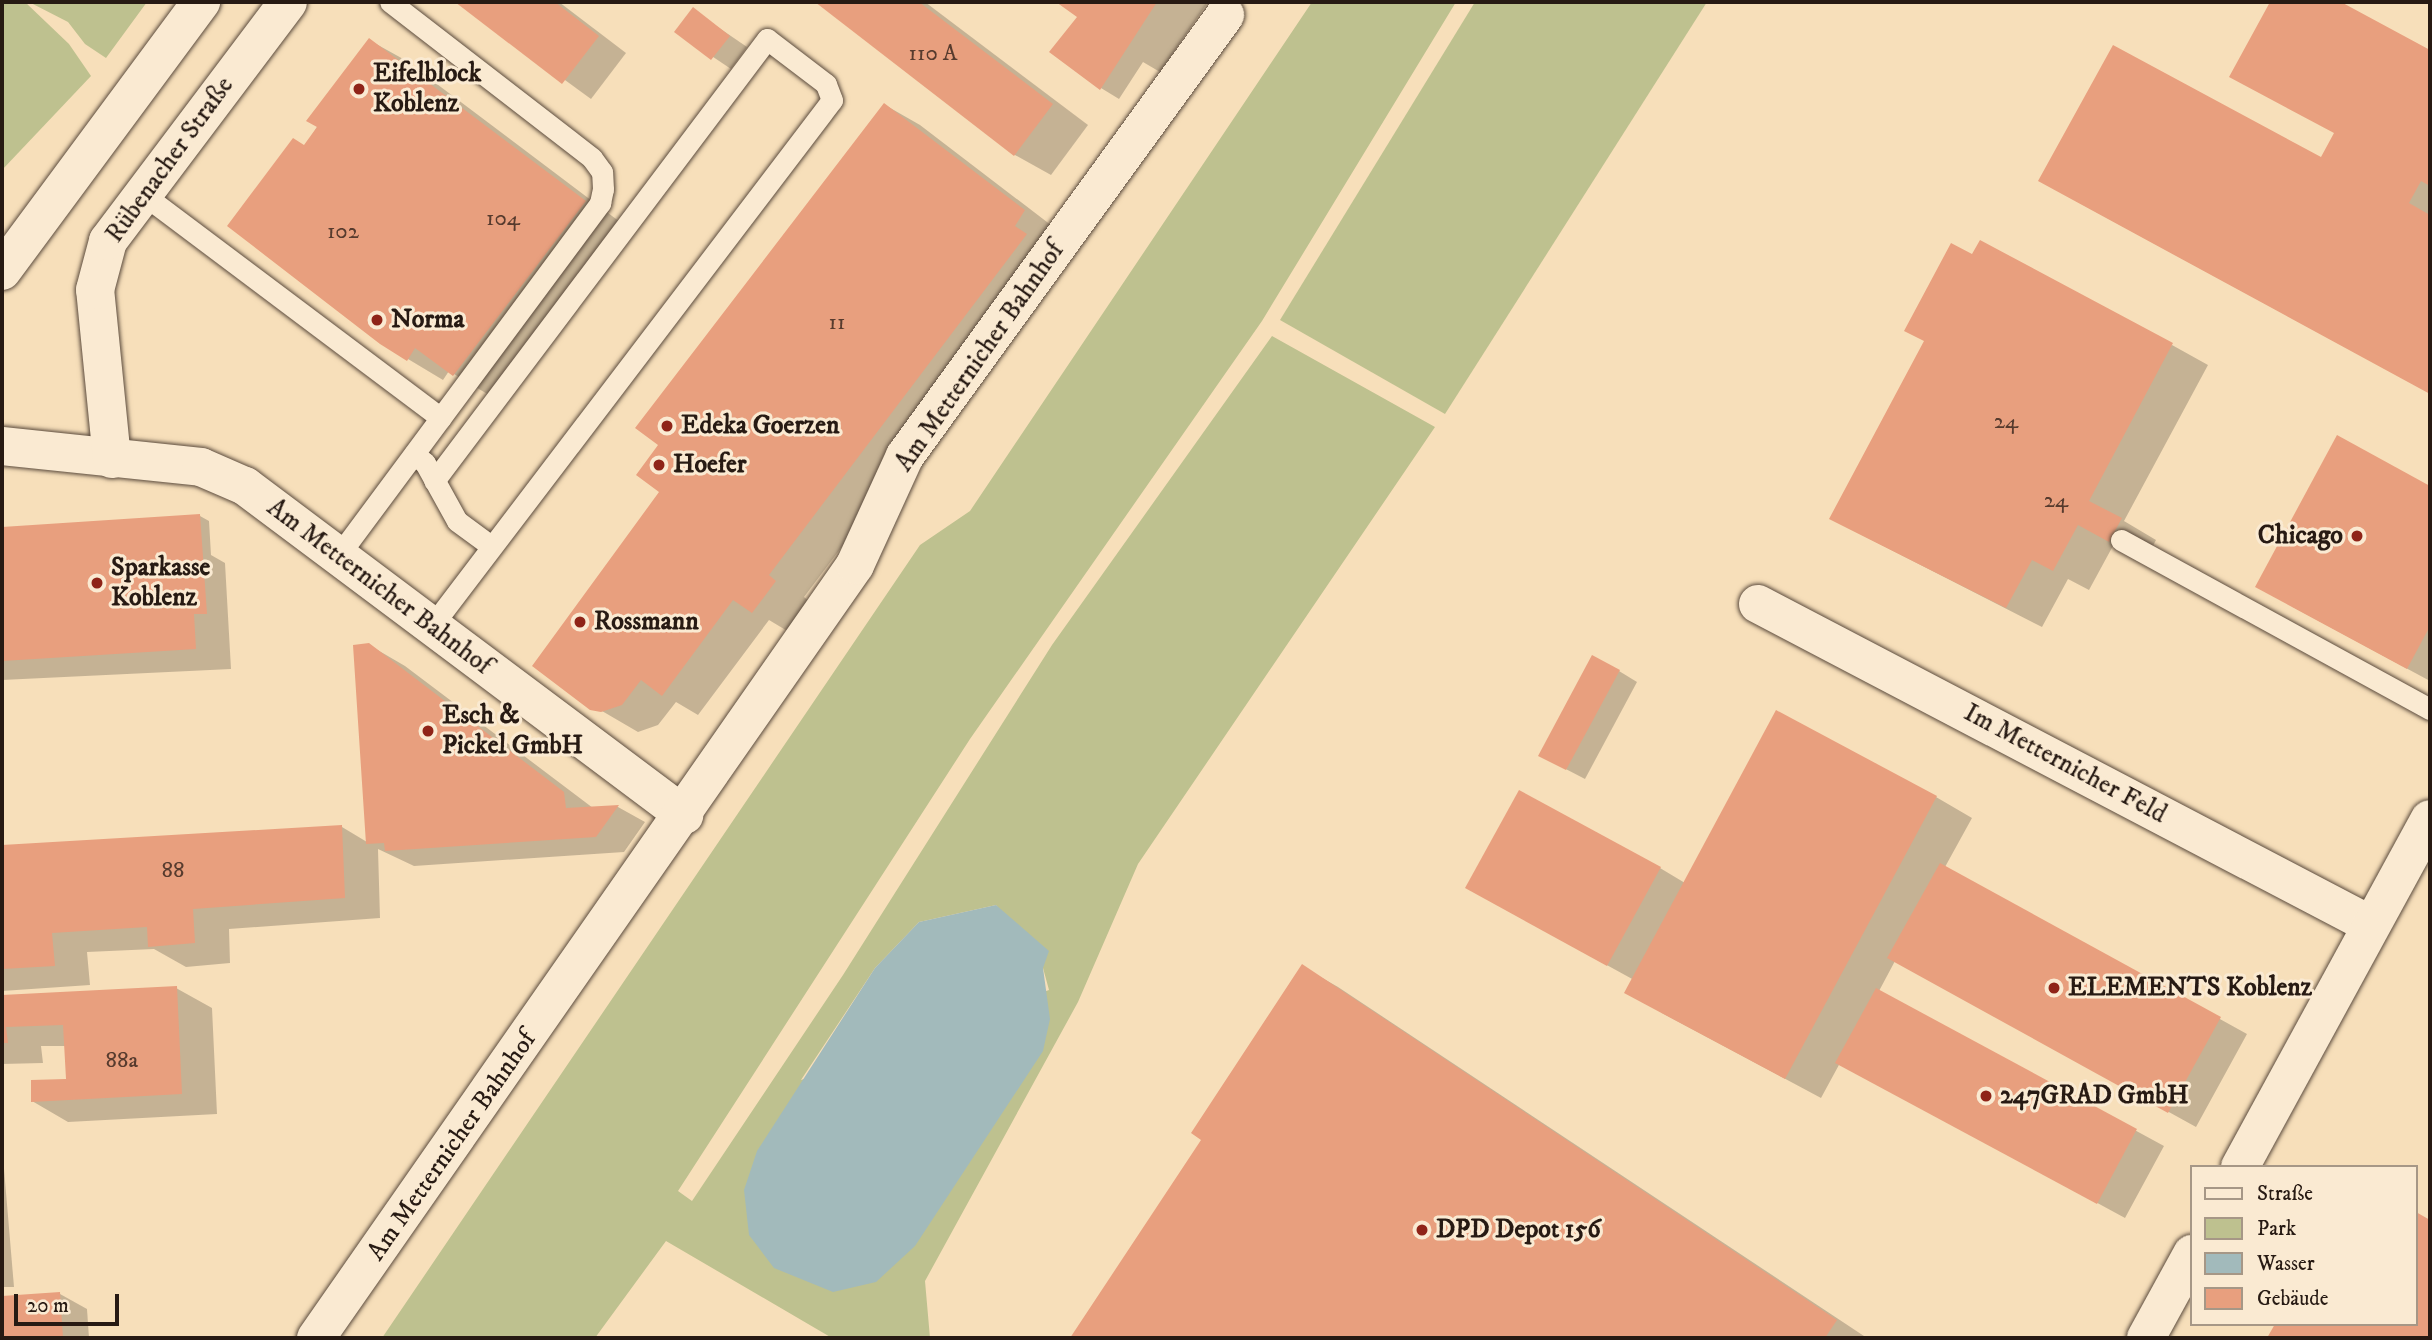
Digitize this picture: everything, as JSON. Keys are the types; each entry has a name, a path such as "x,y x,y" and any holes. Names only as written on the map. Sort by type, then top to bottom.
{"street":[{"path":"2,271 201,2"},
{"name":"Rübenacher Straße","path":"112,459 95,290 108,241 140,192 288,2"},
{"name":"Am Metternicher Bahnhof","path":"316,1338 684,815 855,565 905,456 1225,15"},
{"name":"Am Metternicher Bahnhof","path":"2,431 19,449 112,459 164,461 223,474 338,556 684,815"},
{"name":"Im Metternicher Feld","path":"1758,604 2371,925"},
{"path":"2241,1165 2430,819"},
{"path":"2146,1338 2190,1258"}],"lane":[{"path":"338,556 600,203 602,172 592,159 390,2"},
{"path":"431,627 832,100 826,84 767,39 434,481"},
{"path":"140,192 441,418"},
{"path":"414,454 434,481 457,521 491,546"},
{"path":"2121,540 2430,709"}],"green space":[{"path":"2,2 25,2 69,44 91,76 2,170"},
{"path":"29,2 147,2 106,58 85,44 68,22"},
{"path":"1312,2 1456,2 1262,321 970,739 678,1191 692,1201 843,975 1052,645 1272,336 1435,427 1138,864 1078,1002 925,1281 930,1338 832,1338 666,1241 595,1338 382,1338 920,545 970,511","holes":["996,905 1043,968 1049,990 801,1080 875,968 919,922"]},
{"path":"1475,2 1707,2 1445,414 1280,320"}],"water":[{"path":"996,905 1049,951 1043,968 1050,1019 1043,1051 915,1246 876,1282 833,1292 774,1268 749,1235 744,1190 757,1151 875,968 919,922"}],"building":[{"path":"455,2 555,2 599,36 562,84"},
{"path":"815,2 919,2 1053,104 1014,156"},
{"path":"1056,2 1157,2 1100,90 1049,52 1077,17"},
{"path":"2270,2 2341,2 2430,50 2430,186 2421,181 2409,203 2430,215 2430,394 2038,181 2113,45 2321,157 2334,133 2229,77"},
{"path":"693,7 730,36 711,60 674,32"},
{"path":"369,38 586,201 453,376 415,348 407,361 380,344 227,226 293,138 304,145 317,127 306,121"},
{"path":"884,103 1025,210 1015,226 1027,234 769,575 776,581 752,613 733,600 662,696 641,680 622,705 601,712 590,710 532,666 659,492 636,475 658,445 635,428"},
{"path":"1980,240 2173,343 2089,501 2122,518 2109,542 2078,525 2053,571 2032,560 2006,608 1829,519 1924,341 1904,331 1951,243 1972,254"},
{"name":"Chicago","path":"2337,435 2430,486 2430,626 2407,669 2255,587"},
{"name":"Sparkasse Koblenz","path":"200,514 207,614 194,614 196,649 2,661 2,527"},
{"path":"369,643 564,792 566,808 619,805 596,837 385,851 384,843 366,844 353,645"},
{"path":"1592,655 1620,670 1566,770 1538,756"},
{"path":"1776,710 1937,796 1785,1079 1624,993"},
{"path":"1519,790 1661,867 1607,966 1465,888"},
{"path":"342,825 345,898 193,909 195,943 148,947 147,927 52,933 55,966 2,969 2,845"},
{"name":"ELEMENTS Koblenz","path":"1940,863 2221,1017 2168,1113 1887,958"},
{"name":"DPD Depot 156","path":"1302,964 1837,1320 1825,1338 1070,1338 1201,1140 1191,1133"},
{"path":"177,986 182,1094 31,1102 31,1080 66,1079 63,1025 6,1027 8,1043 2,1043 2,995"},
{"name":"247GRAD GmbH","path":"1876,988 2137,1129 2097,1204 1835,1063"},
{"path":"2418,1213 2430,1220 2430,1338 2267,1338 2274,1326 2418,1326"},
{"path":"60,1292 63,1338 2,1338 2,1296"}],"place":[{"name":"Eifelblock Koblenz","path":"359,89"},
{"name":"Norma","path":"377,320"},
{"name":"Edeka Goerzen","path":"667,426"},
{"name":"Hoefer","path":"659,465"},
{"name":"Chicago","path":"2357,536"},
{"name":"Sparkasse Koblenz","path":"97,583"},
{"name":"Rossmann","path":"580,622"},
{"name":"Esch & Pickel GmbH","path":"428,731"},
{"name":"ELEMENTS Koblenz","path":"2054,988"},
{"name":"247GRAD GmbH","path":"1986,1096"},
{"name":"DPD Depot 156","path":"1422,1230"}]}
